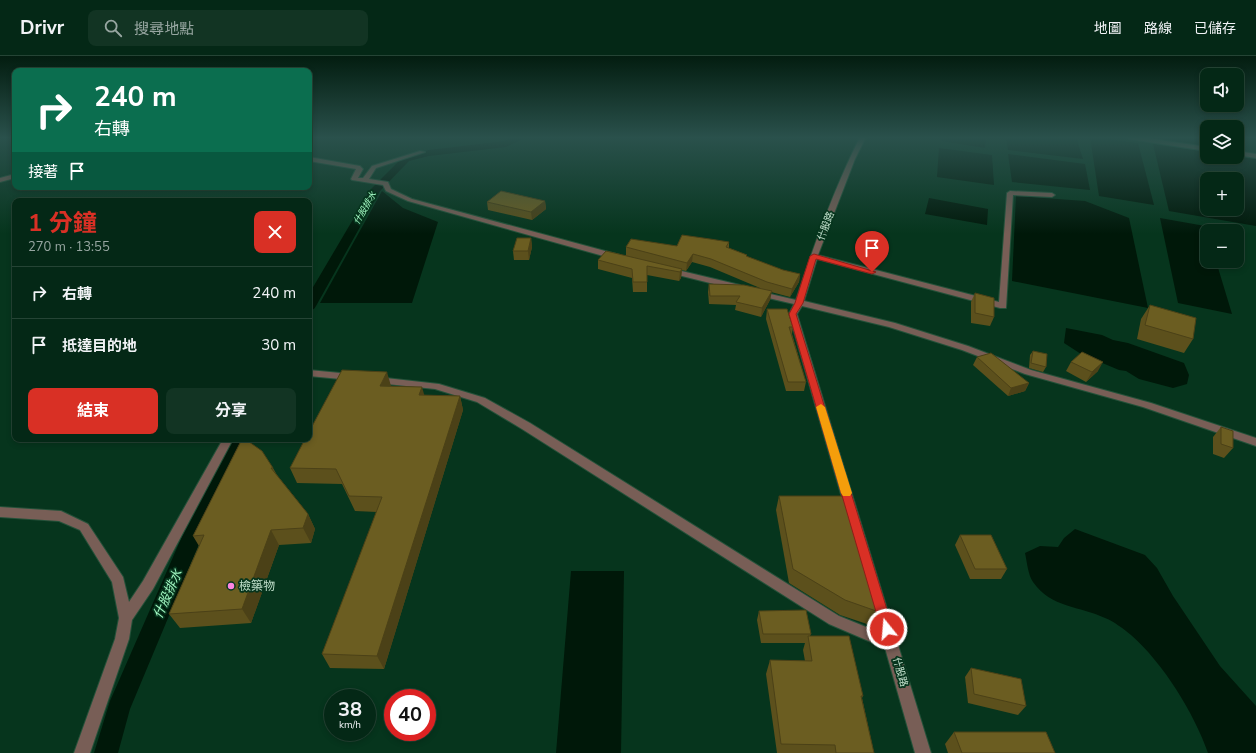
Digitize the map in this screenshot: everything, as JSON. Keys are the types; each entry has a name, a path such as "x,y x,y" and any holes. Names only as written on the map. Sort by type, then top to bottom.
{"street":[{"path":"360,170 354,179 386,183 388,190 410,200 623,258"},
{"path":"367,181 373,170"},
{"name":"什股路","path":"848,170 814,256 799,303 793,314 923,753"},
{"path":"0,180 12,177"},
{"path":"814,256 1004,306 1010,193 1052,195"},
{"path":"659,268 833,310 900,328 965,348 1028,372 1147,405 1256,442"},
{"path":"312,373 436,386 481,400 526,426 834,620 891,644"},
{"path":"126,618 148,586 226,442"},
{"path":"0,512 61,516 84,527 118,581 126,618 122,639 82,753"}],"shaded area":[{"path":"938,170 993,170 994,185 937,177"},
{"path":"1010,170 1086,170 1090,190 1012,182"},
{"path":"1095,170 1145,170 1154,205 1099,196"},
{"path":"1159,170 1256,170 1256,226 1169,211"},
{"path":"382,191 403,208 438,222 412,303 320,303"},
{"path":"1016,196 1085,201 1129,218 1148,308 1012,281"},
{"path":"929,198 988,209 987,225 925,214"},
{"path":"1160,218 1200,225 1200,268 1218,268 1232,314 1178,303"},
{"path":"1066,328 1102,335 1184,363 1189,375 1187,384 1173,388 1139,379 1126,371 1119,370 1081,354 1064,343"},
{"path":"1075,529 1145,555 1157,568 1173,596 1220,666 1256,706 1256,753 1208,753 1186,705 1166,674 1143,646 1111,621 1095,614 1057,602 1040,591 1031,579 1025,553 1040,546 1058,547 1064,538"},
{"path":"571,571 624,571 621,753 556,753"}],"building":[{"path":"501,191 545,201 531,212 487,202"},
{"path":"682,235 729,242 726,247 783,270 800,274 792,289 767,282 711,259 693,254 687,263 626,247 631,239 677,246"},
{"path":"517,238 531,238 528,251 513,251"},
{"path":"606,251 682,269 680,272 647,266 647,282 633,282 632,269 598,260"},
{"path":"709,284 744,285 772,291 762,308 736,302 740,296 710,296"},
{"path":"975,293 994,298 994,317 975,313"},
{"path":"1150,305 1196,318 1193,339 1145,325"},
{"path":"767,309 787,309 793,327 789,327 806,382 788,382"},
{"path":"1033,351 1047,354 1046,367 1031,363"},
{"path":"1082,352 1103,362 1092,372 1071,362"},
{"path":"991,353 1029,383 1011,388 977,357"},
{"path":"342,370 387,372 380,386 422,387 419,395 460,396 377,656 322,654 382,497 349,496 336,469 290,468 303,442 312,442 312,426"},
{"path":"1221,427 1233,431 1233,448 1221,444"},
{"path":"240,442 249,442 262,451 273,468 271,468 308,514 303,528 271,530 242,609 169,614 204,535 193,536"},
{"path":"779,496 846,496 879,612 845,600 793,569"},
{"path":"960,535 991,535 1007,569 975,569"},
{"path":"806,610 811,634 763,634 759,611"},
{"path":"808,636 849,636 874,753 836,753 835,745 781,744 770,660 812,661"},
{"path":"971,668 1021,679 1026,706 974,694"},
{"path":"954,732 1046,732 1055,753 962,753"}],"waterway":[{"name":"什股排水","path":"312,301 376,189 395,170"},
{"name":"什股排水","path":"106,753 118,709 194,532 239,442"}],"slow traffic":[{"path":"821,407 846,493"}],"place":[{"name":"檢築物","path":"231,586"}],"route":[{"path":"872,272 814,256 799,303 793,314 887,629"}]}
